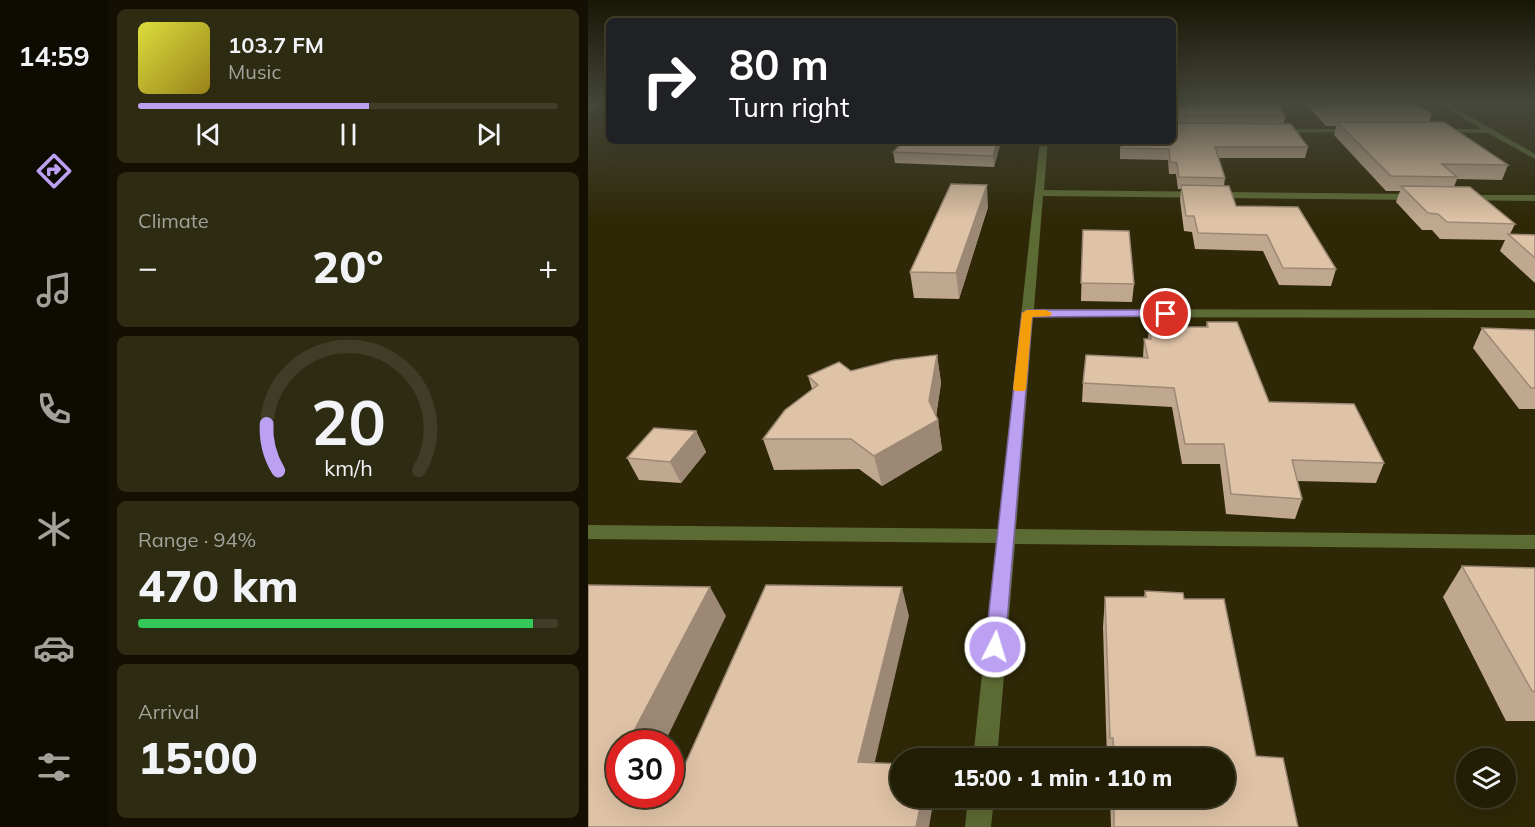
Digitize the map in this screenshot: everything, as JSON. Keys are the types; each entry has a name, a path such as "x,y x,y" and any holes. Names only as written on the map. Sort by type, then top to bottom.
{"street":[{"path":"1510,143 1535,157"},
{"path":"985,748 1044,144"},
{"path":"1039,194 1429,197"},
{"path":"1452,197 1535,198"},
{"path":"1027,313 1535,314"},
{"path":"588,532 1535,542"},
{"path":"978,827 980,808"}],"building":[{"path":"1176,143 1305,143 1308,147 1215,147 1225,178 1179,177 1177,163 1170,162 1169,149 1121,148 1121,144"},
{"path":"1358,143 1475,143 1508,165 1442,164 1457,177 1391,176"},
{"path":"901,144 996,144 993,156 893,152"},
{"path":"951,184 987,185 956,273 910,272"},
{"path":"1181,185 1229,186 1236,206 1298,207 1336,269 1283,268 1267,235 1198,233 1194,216 1186,216"},
{"path":"1401,186 1470,187 1515,224 1447,222 1438,214 1428,213"},
{"path":"1083,230 1129,231 1134,284 1081,283"},
{"path":"1508,234 1535,235 1535,258"},
{"path":"1207,322 1237,322 1269,402 1354,404 1384,463 1292,460 1302,499 1231,494 1224,444 1185,444 1174,388 1083,383 1086,355 1148,358 1144,339 1151,339 1149,327 1208,327"},
{"path":"1482,328 1535,330 1535,388 1531,388"},
{"path":"937,355 929,401 938,420 874,456 851,439 763,439 785,410 818,385 808,376 839,362 851,371 894,360"},
{"path":"654,428 696,431 670,462 627,458"},
{"path":"1462,566 1535,568 1535,692 1532,691"},
{"path":"588,585 710,587 634,730 606,730 606,808 684,808 684,767 766,585 902,587 858,762 890,764 890,808 920,808 916,827 588,827"},
{"path":"1145,591 1183,593 1184,599 1224,599 1256,756 1283,758 1298,827 1114,827 1114,808 1235,808 1235,748 1113,748 1113,738 1110,738 1105,597 1146,597"}],"slow traffic":[{"path":"1020,389 1027,313 1046,313"}],"route":[{"path":"995,647 1027,313 1166,314"}]}
